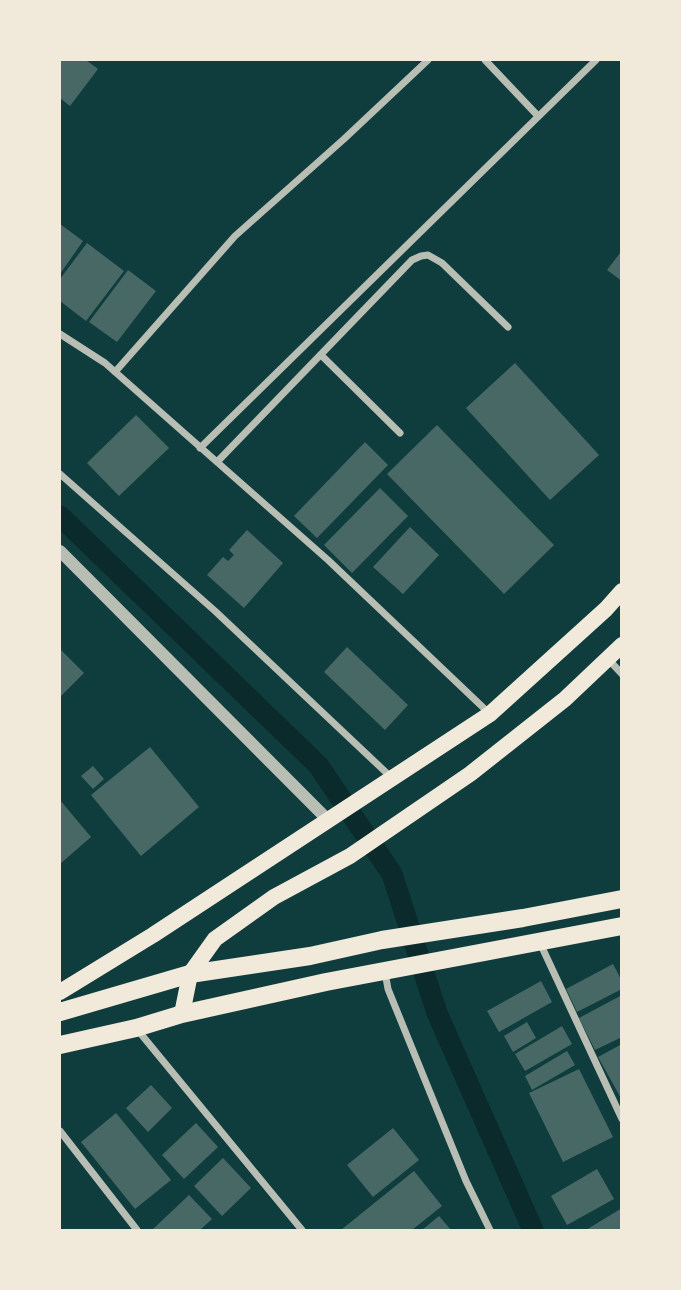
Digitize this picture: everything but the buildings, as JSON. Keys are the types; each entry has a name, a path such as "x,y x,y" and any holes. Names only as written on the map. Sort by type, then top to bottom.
{"highway":[{"path":"60,1012 190,974 310,956 382,940 621,899"},
{"path":"60,1045 183,1014 385,971 621,926"}],"main road":[{"path":"60,992 153,935 491,714 607,609 621,591"},
{"path":"183,1014 190,974 215,939 274,897 351,856 470,774 565,699 621,645"}],"street":[{"path":"115,372 235,236 428,60"},
{"path":"485,60 538,116"},
{"path":"200,447 596,60"},
{"path":"217,462 412,260 421,256 436,258 508,327"},
{"path":"60,334 115,372 328,560 491,714"},
{"path":"321,355 400,433"},
{"path":"60,474 215,611 391,781"},
{"path":"60,551 329,821"},
{"path":"608,659 621,674"},
{"path":"540,942 621,1119"},
{"path":"385,971 388,989 466,1181 490,1230"},
{"path":"136,1028 302,1230"},
{"path":"60,1131 136,1230"}],"waterway":[{"path":"60,516 318,765 392,874 437,1013 533,1230"}]}
